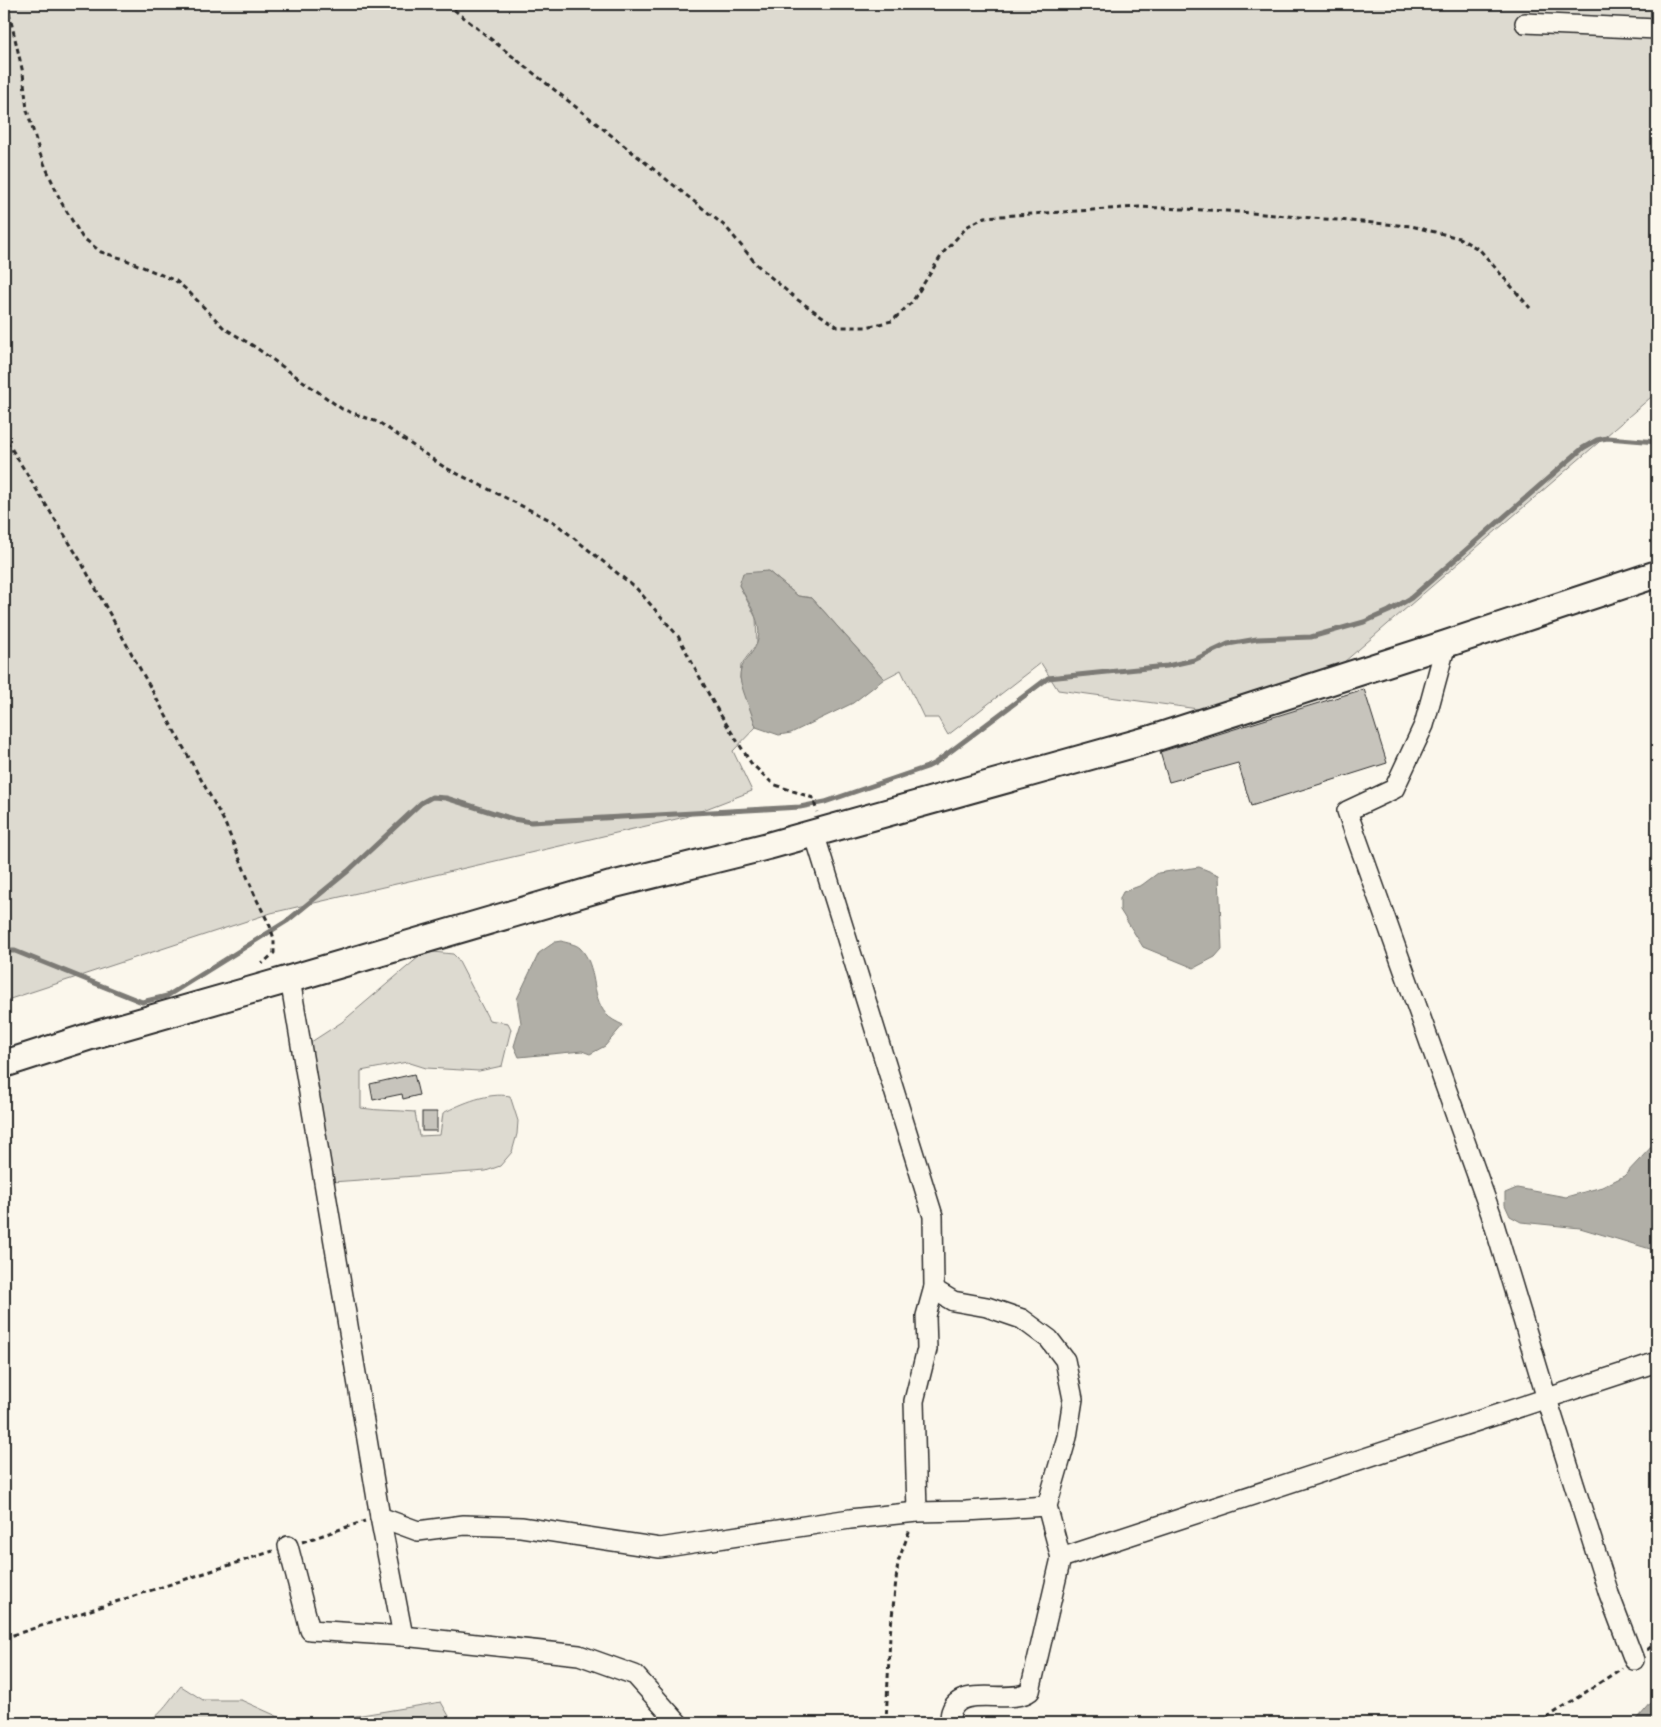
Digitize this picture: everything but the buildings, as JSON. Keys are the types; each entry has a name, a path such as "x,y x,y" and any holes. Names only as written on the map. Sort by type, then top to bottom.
{"street":[{"path":"1525,23 1657,30"},
{"path":"4,1064 94,1035 290,980 816,823 1148,740 1657,574"},
{"path":"1446,644 1424,725 1394,789 1347,811 1490,1214 1609,1594 1634,1660"},
{"path":"816,823 933,1216 934,1287 926,1316 927,1349 914,1400 917,1512"},
{"path":"290,980 380,1517 403,1636"},
{"path":"934,1287 938,1292 953,1301 987,1307 1022,1319 1049,1339 1065,1360 1073,1398 1067,1436 1047,1506 1061,1558 1030,1691 1021,1696 964,1698 956,1703 951,1712 950,1723"},
{"path":"1061,1558 1657,1362"},
{"path":"380,1517 418,1531 464,1525 521,1527 660,1548 850,1519 917,1512 1047,1506"},
{"path":"288,1546 310,1630 403,1636 578,1655 635,1675 678,1723"}],"path":[{"path":"7,4 23,73 27,110 40,154 62,202 82,236 100,252 124,259 176,280 224,328 255,347 342,409 380,423 444,467 554,522 637,589 678,636 715,706 751,762 773,784 812,798 816,823"},
{"path":"447,4 726,227 757,265 796,298 838,327 866,327 892,321 912,302 944,253 968,226 985,217 1138,207 1226,211 1411,226 1459,238 1480,250 1530,308"},
{"path":"4,433 6,440 80,560 224,822 274,939"},
{"path":"886,1723 890,1635 898,1562 917,1512"},
{"path":"4,1638 380,1517"},
{"path":"1539,1723 1634,1660"}],"shaded area":[{"path":"4,4 1657,4 1657,392 1322,681 1198,709 1058,690 1041,663 948,735 938,718 924,718 901,670 884,679 812,598 798,596 768,571 739,585 756,618 757,643 741,665 740,678 756,727 733,751 752,791 685,817 271,913 4,1001"},
{"path":"768,571 798,596 812,598 884,679 853,703 791,733 779,735 756,727 740,678 740,672 755,648 759,635 757,620 739,585 743,573"},
{"path":"1199,867 1219,875 1222,949 1215,957 1194,968 1143,947 1120,910 1120,898 1123,892 1142,885 1158,873"},
{"path":"561,941 580,948 586,955 601,1006 606,1014 623,1025 605,1046 590,1054 582,1051 519,1057 514,1046 521,1023 517,999 539,953 555,942"},
{"path":"433,952 453,954 457,958 489,1020 508,1023 511,1029 502,1066 479,1071 426,1068 407,1062 361,1071 361,1108 415,1112 419,1136 440,1135 443,1113 467,1102 484,1097 510,1096 518,1121 512,1152 500,1166 486,1171 332,1182 308,1044 342,1022 420,956"},
{"path":"1657,1141 1657,1251 1580,1228 1521,1222 1510,1216 1505,1205 1505,1193 1517,1188 1566,1197 1602,1187 1624,1176"},
{"path":"181,1686 203,1700 241,1700 279,1717 319,1722 441,1702 453,1723 141,1723 153,1718"},
{"path":"1657,1696 1657,1723 1634,1723"}],"waterway":[{"path":"4,951 15,951 142,1002 167,996 287,921 348,871 421,803 432,797 446,798 513,819 531,822 800,807 825,802 935,763 1048,678 1167,666 1194,660 1228,644 1257,639 1311,637 1364,622 1389,611 1411,598 1583,448 1597,440 1607,438 1657,442"}]}
